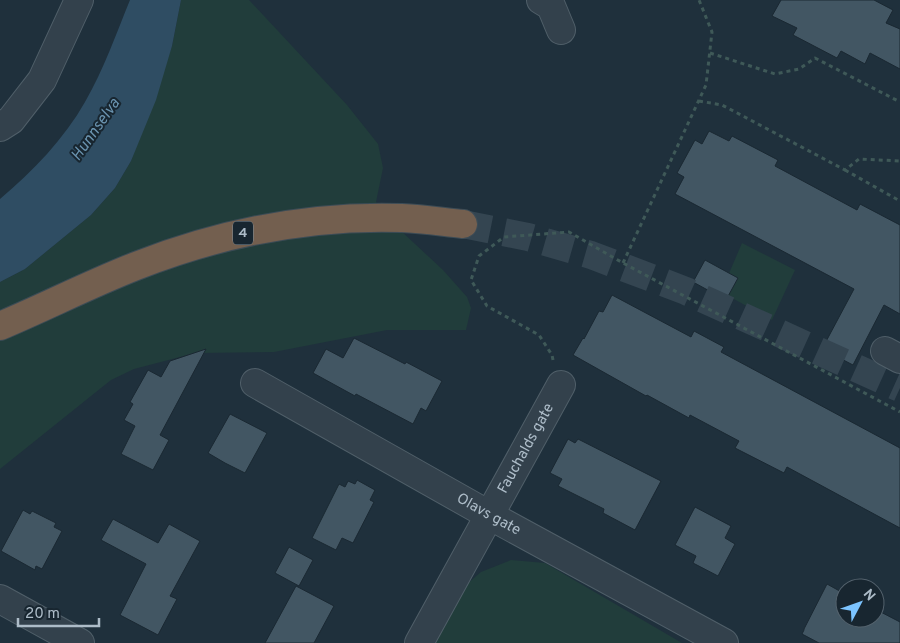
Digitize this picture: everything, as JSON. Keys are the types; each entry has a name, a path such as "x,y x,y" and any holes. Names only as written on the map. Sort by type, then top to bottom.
{"highway":[{"name":"4","path":"0,326 135,267 209,242 246,233 306,222 353,219 403,218 463,224"}],"street":[{"path":"0,127 11,120 42,80 79,0"},
{"path":"540,0 551,6 561,30"},
{"name":"Olavs gate","path":"255,383 489,515 724,643"},
{"name":"Fauchalds gate","path":"419,643 560,385"},
{"path":"0,599 80,643"}],"path":[{"path":"623,263 706,85 712,32 699,0"},
{"path":"710,53 775,74 799,69 815,58 900,102"},
{"path":"699,101 722,105 900,201"},
{"path":"845,170 859,159 900,161"},
{"path":"560,385 552,356 539,335 487,306 471,280 479,256 504,237 568,232 900,412"}],"green space":[{"path":"181,0 249,0 347,105 378,144 383,168 376,202 400,230 443,270 467,297 471,308 466,330 387,330 274,352 195,353 134,369 111,380 0,469 0,282 25,269 91,215 115,188 131,161 172,46"},
{"path":"742,243 795,270 772,320 721,292"},
{"path":"511,560 545,563 682,643 431,643 459,591 481,572"}],"water":[{"name":"Hunnselva","path":"130,0 181,0 172,46 156,100 131,161 115,188 91,215 25,269 0,282 0,199 47,154 77,116 98,77"}],"building":[{"path":"781,0 874,0 893,10 886,23 900,29 900,69 870,53 865,64 841,51 837,58 793,35 797,28 772,16"},
{"path":"709,131 729,141 732,136 778,160 775,166 857,210 860,204 900,225 900,314 884,305 853,365 822,349 854,289 675,194 684,177 677,173 695,140 702,144"},
{"path":"705,260 738,278 726,300 693,282"},
{"path":"612,295 691,337 694,331 724,347 721,352 900,448 900,528 787,467 784,473 735,448 739,441 690,415 689,418 646,396 573,355 599,311 603,312"},
{"path":"354,338 442,381 426,411 421,408 413,424 313,373 326,349 343,358"},
{"path":"206,349 160,435 169,440 153,470 121,454 135,426 124,420 133,404 130,402 148,370 161,377 170,361"},
{"path":"230,414 267,433 245,473 208,453"},
{"path":"568,439 575,443 578,439 661,481 635,530 603,513 604,509 558,486 562,479 550,473"},
{"path":"357,480 375,490 370,500 374,502 353,543 342,538 336,550 312,538 339,484 345,487 348,481 355,484"},
{"path":"695,507 731,526 725,538 735,544 718,576 693,563 696,556 675,545"},
{"path":"23,510 30,514 32,511 56,523 54,527 62,531 42,569 36,566 35,570 1,551"},
{"path":"113,519 158,543 169,524 200,541 170,596 177,599 158,635 120,615 146,564 101,540"},
{"path":"289,547 313,560 299,586 275,573"},
{"path":"827,584 835,588 835,628 885,628 885,614 900,622 900,643 819,643 802,634"},
{"path":"296,586 334,606 314,643 265,643"}],"tunnel":[{"path":"463,224 528,237 591,255 686,291 900,388"}]}
